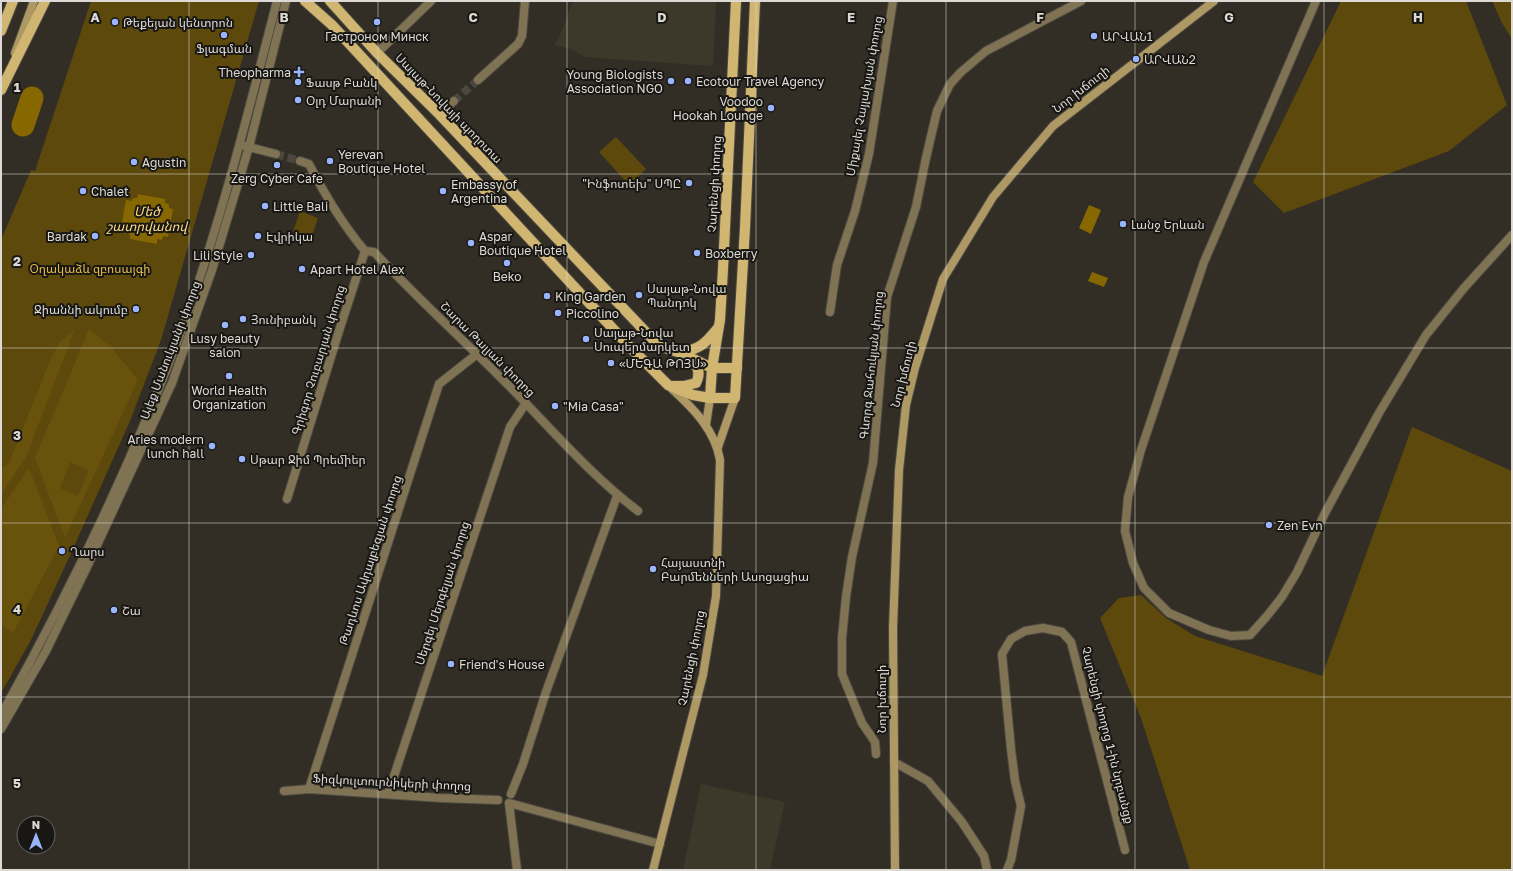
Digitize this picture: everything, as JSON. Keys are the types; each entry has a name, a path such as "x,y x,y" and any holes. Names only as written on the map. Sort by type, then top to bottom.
{"main road":[{"path":"1,31 13,1"},
{"path":"1,90 34,1"},
{"path":"5,80 45,1"},
{"path":"305,1 332,25 628,345 683,398 706,425"},
{"name":"Սայաթ-Նովայի պողոտա","path":"330,1 658,346 684,355 712,368"},
{"name":"Չարենցի փողոց","path":"653,870 703,675 716,596 720,460 718,447 706,425 712,368 720,320 736,1"},
{"name":"Չարենցի փողոց","path":"718,447 735,398 755,1"},
{"name":"Նոր խճուղի","path":"895,870 893,628 899,470 906,405 915,368 943,279 993,197 1053,126 1214,1"},
{"path":"668,385 684,386 696,383 698,378 697,367 684,355 706,343 718,328"},
{"path":"712,368 737,368"},
{"path":"668,385 694,395 710,398 735,398"}],"street":[{"name":"Ալեք Մանուկյանի փողոց","path":"1,715 39,647 116,488 184,324 203,268 240,145 277,1"},
{"name":"Ալեք Մանուկյանի փողոց","path":"1,729 46,651 67,609 156,421 172,383 212,270 249,147 286,1"},
{"path":"377,52 430,1"},
{"path":"478,80 518,44 522,36 525,1"},
{"name":"Միքայել Չայլախյան փողոց","path":"830,312 837,265 855,211 869,154 893,1"},
{"name":"Գևորգ Ջահուկյան փողոց","path":"876,754 876,742 862,723 842,674 842,638 852,557 873,463 888,297 916,207 937,111 950,84 961,72 986,51 1080,1"},
{"path":"1316,1 1204,262 1141,450 1128,497 1125,531 1133,563 1144,588 1169,613 1209,630 1231,636 1250,635 1282,597 1297,572 1325,513 1379,414 1426,335 1464,288 1512,235"},
{"path":"438,114 454,101"},
{"path":"240,145 276,154"},
{"name":"Շարա Թալյան փողոց","path":"300,161 309,164 330,204 350,235 365,251 374,252 526,403 578,458 617,496 638,511"},
{"name":"Գրիգոր Չուբարյան փողոց","path":"287,499 338,331 365,251"},
{"name":"Թադևոս Ավդալբեգյան փողոց","path":"309,789 439,384 477,354"},
{"name":"Սերգեյ Մերգելյան փողոց","path":"388,794 510,427 526,403"},
{"path":"517,870 510,799 524,764 546,692 617,496"},
{"name":"Չարենցի փողոց 1-ին նրբանցք","path":"1007,870 1011,860 1021,806 1015,781 1002,654 1011,639 1025,630 1044,628 1062,632 1071,642 1125,850"},
{"path":"894,762 928,782 962,822 984,856 987,870"},
{"name":"Ֆիզկուլտուրնիկերի փողոց","path":"284,791 309,789 441,798 498,800"},
{"path":"510,799 660,844"}],"shaded area":[{"path":"573,1 716,2 713,66 585,57 571,49 557,46 554,44 560,35"},
{"path":"75,329 26,457 1,494 1,469 9,463 51,358 60,342"},
{"path":"89,329 112,348 138,380 65,538 35,458","holes":["70,462 89,470 78,496 60,488"]},
{"path":"29,468 59,546 13,633 2,625 1,509"},
{"path":"701,784 785,802 770,870 683,870"}],"green space":[{"name":"Օղակաձև զբոսայգի","path":"91,1 259,1 161,340 130,421 72,551 31,640 1,693 1,240 31,170 35,171"},
{"path":"1341,1 1466,1 1507,105 1449,151 1284,213 1253,182"},
{"path":"1492,1 1512,1 1512,39 1502,23"},
{"path":"616,137 646,169 629,185 599,152"},
{"path":"300,211 318,218 311,239 293,232"},
{"path":"1412,427 1512,471 1512,870 1190,870 1141,718 1100,618 1119,598 1141,595 1166,618 1195,636 1322,676"}],"water":[{"name":"Մեծ շատրվանով","path":"138,194 165,199 165,203 169,204 169,208 173,209 168,237 163,236 162,240 157,239 157,244 130,239 130,234 126,233 126,229 121,228 126,200 132,201 133,198 137,198"},
{"path":"1089,205 1101,210 1091,234 1079,228"},
{"path":"1092,272 1108,278 1104,287 1088,281"}],"waterway":[{"path":"23,125 32,98"}],"tunnel":[{"path":"454,101 478,80"},
{"path":"276,154 300,161"}],"place":[{"name":"Թեքեյան կենտրոն","path":"115,22"},
{"name":"Гастроном Минск","path":"377,22"},
{"name":"Ֆլագման","path":"224,35"},
{"name":"ԱՐՎԱՆ1","path":"1094,36"},
{"name":"ԱՐՎԱՆ2","path":"1136,59"},
{"name":"Theopharma","path":"299,72"},
{"name":"Young Biologists Association NGO","path":"671,81"},
{"name":"Ecotour Travel Agency","path":"688,81"},
{"name":"Ֆասթ Բանկ","path":"298,82"},
{"name":"Օլդ Մարանի","path":"298,100"},
{"name":"Voodoo Hookah Lounge","path":"771,108"},
{"name":"Yerevan Boutique Hotel","path":"330,161"},
{"name":"Agustin","path":"134,162"},
{"name":"Zerg Cyber Cafe","path":"277,165"},
{"name":"\"Ինֆոտեխ\" ՍՊԸ","path":"689,183"},
{"name":"Chalet","path":"83,191"},
{"name":"Embassy of Argentina","path":"443,191"},
{"name":"Little Bali","path":"265,206"},
{"name":"Լանջ Երևան","path":"1123,224"},
{"name":"Bardak","path":"95,236"},
{"name":"Էվրիկա","path":"258,236"},
{"name":"Aspar Boutique Hotel","path":"471,243"},
{"name":"Boxberry","path":"697,253"},
{"name":"Lili Style","path":"251,255"},
{"name":"Beko","path":"507,263"},
{"name":"Apart Hotel Alex","path":"302,269"},
{"name":"Սայաթ-Նովա Պանդոկ","path":"639,295"},
{"name":"King Garden","path":"547,296"},
{"name":"Ջիաննի ակումբ","path":"136,309"},
{"name":"Piccolino","path":"558,313"},
{"name":"Յունիբանկ","path":"243,319"},
{"name":"Lusy beauty salon","path":"225,325"},
{"name":"Սայաթ-Նովա Սուպերմարկետ","path":"586,339"},
{"name":"«ՄԵԳԱ ԹՈՅՍ»","path":"611,363"},
{"name":"World Health Organization","path":"229,376"},
{"name":"\"Mia Casa\"","path":"555,406"},
{"name":"Aries modern lunch hall","path":"212,446"},
{"name":"Սթար Ջիմ Պրեմիեր","path":"242,459"},
{"name":"Zen Evn","path":"1269,525"},
{"name":"Ղարս","path":"62,551"},
{"name":"Հայաստնի Բարմենների Ասոցացիա","path":"653,569"},
{"name":"Շա","path":"114,610"},
{"name":"Friend's House","path":"451,664"}]}
